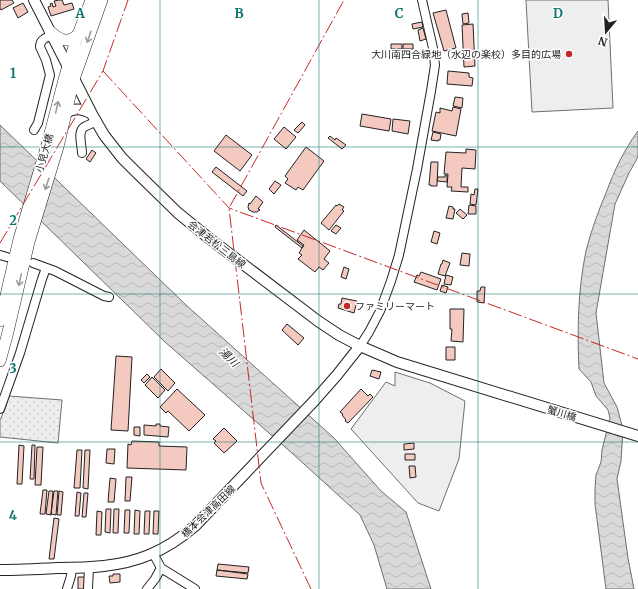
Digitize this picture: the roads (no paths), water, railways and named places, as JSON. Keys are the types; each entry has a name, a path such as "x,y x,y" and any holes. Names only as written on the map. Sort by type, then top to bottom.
{"highway":[{"name":"小見大橋","path":"53,146 58,100 91,0"},
{"name":"小見大橋","path":"24,240 53,146 66,113 74,79 102,0"},
{"path":"51,33 63,40 70,40 79,33"},
{"path":"0,321 24,240"},
{"path":"0,360 7,336 24,240"}],"main road":[{"name":"会津若松三島線","path":"34,0 104,135 122,158 178,213 318,321 335,332 360,346 385,357 486,390"},
{"path":"66,113 76,109 83,110 94,118"},
{"name":"橋本会津高田線","path":"0,570 89,568 125,562 153,553 179,539 195,526 315,400 360,346"},
{"name":"蟹川橋","path":"486,390 638,436"}],"street":[{"path":"360,346 374,323 391,282 399,255 421,146 435,64 433,48 422,0"},
{"path":"34,130 38,123 50,75 40,44 42,40 51,33"},
{"path":"82,153 80,135 84,127 94,118"},
{"path":"33,264 46,268 109,297"},
{"path":"0,409 20,353 46,268"},
{"path":"153,553 161,568 195,589"},
{"path":"67,589 72,568"},
{"path":"88,589 89,568"},
{"path":"147,589 161,568"}],"water":[{"name":"湯川","path":"0,125 186,305 334,438 381,491 406,512 431,589 387,589 374,545 360,515 165,342 0,181"},
{"path":"638,131 638,157 615,204 596,313 604,383 617,407 623,429 621,461 617,479 634,589 606,589 595,504 595,488 596,475 601,462 602,450 610,418 608,410 596,396 591,382 579,369 578,324 580,295 583,266 590,236 616,169"}],"place":[{"name":"大川南四合緑地（水辺の楽校）多目的広場","path":"569,54"},
{"name":"ファミリーマート","path":"347,306"}]}
